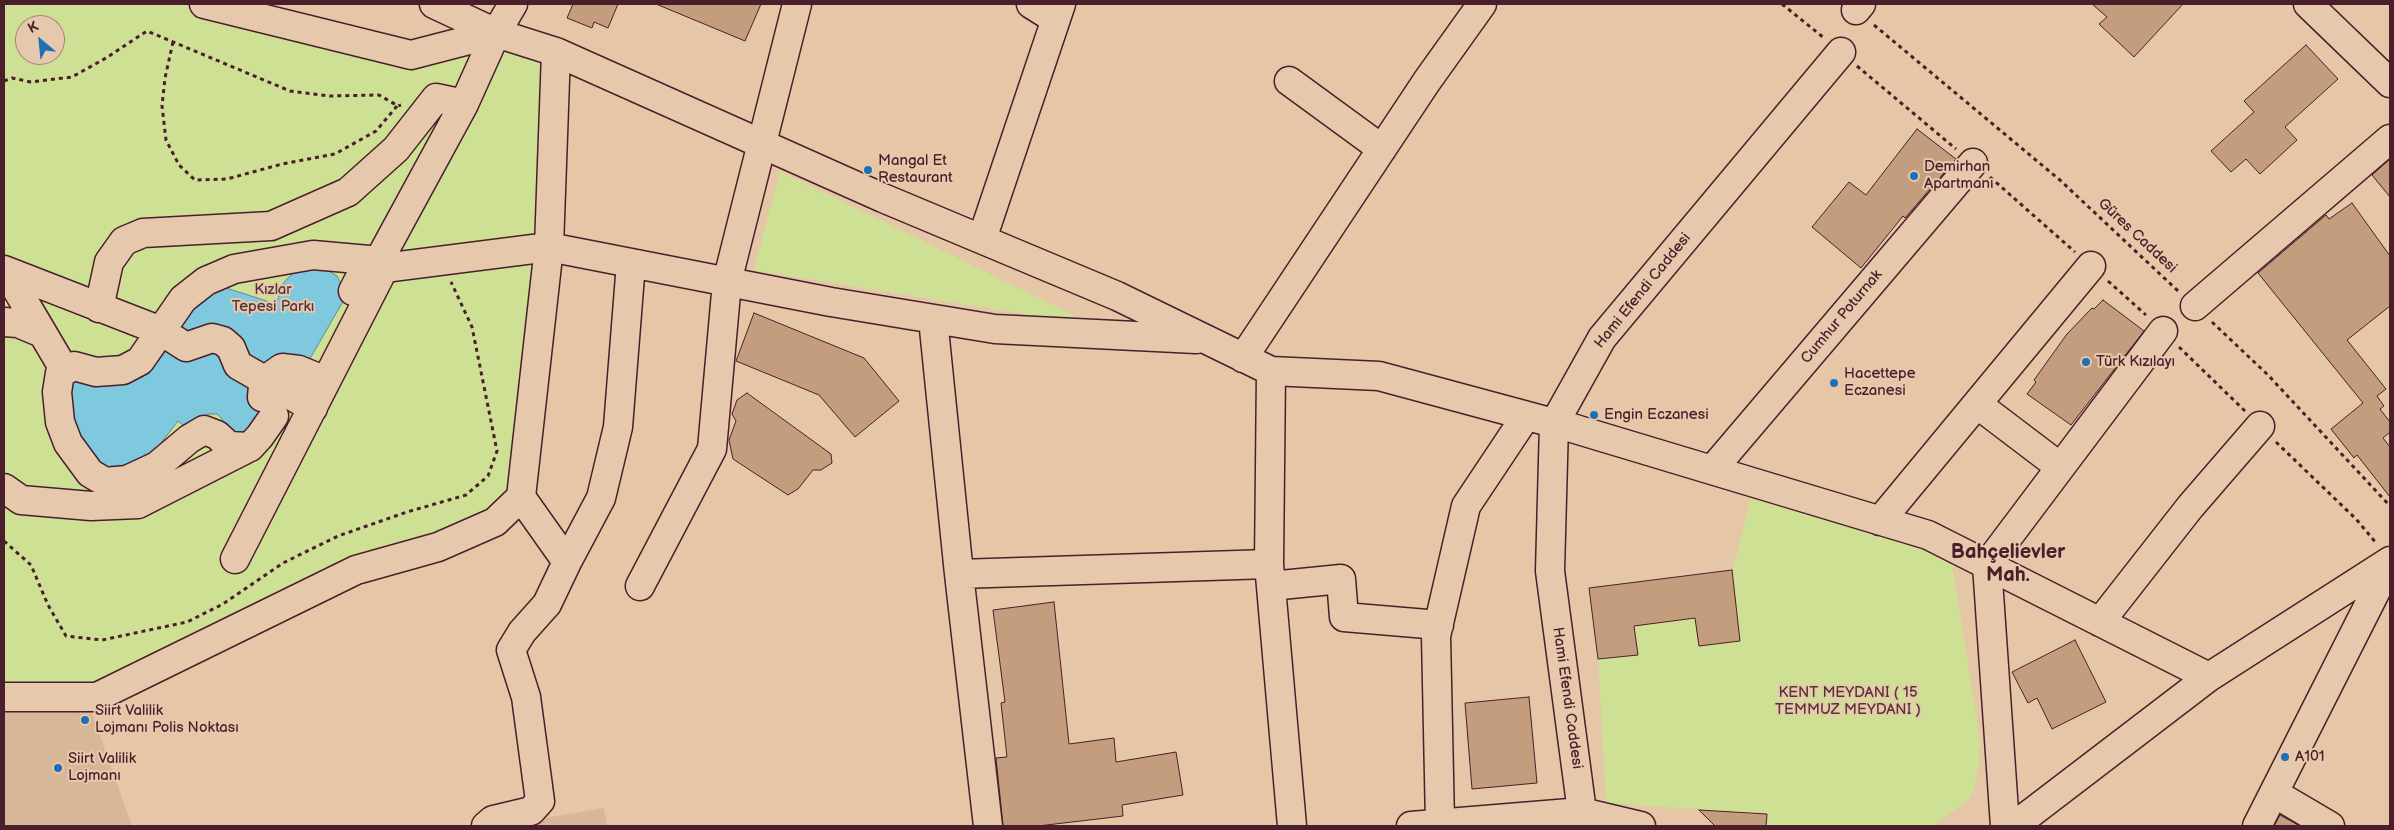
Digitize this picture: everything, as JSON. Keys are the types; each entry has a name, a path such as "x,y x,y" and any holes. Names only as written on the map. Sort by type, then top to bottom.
{"street":[{"path":"204,4 411,54 496,33"},
{"path":"434,4 496,33 556,52 762,145 1117,296 1271,371 1380,376 1554,424 1928,535 2209,676"},
{"path":"236,559 307,419 318,377 464,104 496,33 513,4"},
{"path":"640,586 712,450 727,282 797,4"},
{"path":"982,239 1058,11 1031,4"},
{"path":"1243,358 1382,149 1482,4"},
{"path":"2308,4 2390,83"},
{"path":"4,697 97,697 356,570 438,547 495,522 521,497 549,248 556,52"},
{"name":"Hami Efendi Caddesi","path":"1582,812 1550,571 1554,424 1602,338 1841,52"},
{"path":"1289,81 1382,149"},
{"path":"99,308 109,262 124,241 143,233 272,226 348,192 396,149 436,98 464,104"},
{"path":"2195,306 2390,139"},
{"name":"Cumhur Poturnak","path":"1712,470 1973,163"},
{"path":"250,447 229,446 217,436 204,430 188,439 157,466 126,480 105,482 90,473 68,443 60,422 57,392 60,373 74,366 96,372 123,370 140,361 184,299 206,281 234,269 314,255 377,264 440,260 549,248 727,282 995,329 1207,340"},
{"path":"486,826 493,820 531,811 540,801 526,697 511,650 522,632 547,604 601,498 618,427 631,263"},
{"path":"1880,521 2091,266"},
{"path":"5,271 161,332 186,347 212,338 223,341 231,348 238,365 265,382 307,419"},
{"path":"5,271 64,371"},
{"path":"933,319 959,574 988,826"},
{"path":"4,322 18,323 42,333"},
{"path":"2005,826 1987,565 2162,331"},
{"path":"307,419 274,416 263,403 262,394 265,382 274,372 282,368 290,368 318,377"},
{"path":"1271,371 1270,575 1292,826"},
{"path":"1977,404 2060,467"},
{"path":"4,488 21,500 91,506 138,504 250,447 274,416"},
{"path":"1440,823 1436,636 1466,506 1526,416"},
{"path":"2100,622 2190,507 2260,426"},
{"path":"138,504 157,466"},
{"path":"521,497 567,562"},
{"path":"2014,826 2209,676 2390,562"},
{"path":"2257,826 2390,562"},
{"path":"959,574 1270,575 1341,579 1344,617 1439,625"},
{"path":"2274,794 2330,826"},
{"path":"1411,826 1582,812 1641,826"}],"path":[{"name":"Güres Caddesi","path":"1858,7 2061,181 2195,306 2268,375 2390,506"},
{"path":"4,81 12,78 31,82 72,77 106,58 147,31 290,91 330,96 379,95 398,106"},
{"path":"173,42 165,78 162,106 166,140 179,165 195,180 227,179 282,164 335,154 376,131 398,106 436,98"},
{"path":"4,541 31,565 48,604 66,636 102,640 187,622 223,604 283,563 338,536 407,512 466,495 488,476 497,451 472,326 440,260"}],"shaded area":[{"name":"Siirt Valilik Lojmanı","path":"4,707 91,710 132,826 4,826"},
{"path":"604,808 607,826 500,826"}],"green space":[{"name":"Kızlar Tepesi Parkı","path":"4,4 204,4 411,55 496,33 556,52 521,497 97,697 4,697"},
{"path":"780,171 1096,326 754,270"},
{"name":"KENT MEYDANI ( 15 TEMMUZ MEYDANI )","path":"1753,487 1951,557 1980,742 1979,763 1975,787 1969,799 1933,826 1749,826 1754,813 1606,803 1598,659 1638,655 1634,626 1695,618 1699,646 1740,641 1732,570"}],"water":[{"path":"321,266 337,276 344,290 345,298 304,369 261,410 242,438 227,433 222,419 217,414 207,414 190,431 178,421 144,465 106,470 75,439 66,383 72,377 117,383 137,379 152,369 163,355 177,327 193,302 213,289 226,288 276,304 284,282 295,271"}],"building":[{"path":"573,4 618,4 608,28 594,22 592,28 567,18"},
{"path":"656,4 761,4 745,41"},
{"path":"2092,4 2183,4 2134,57 2099,24 2107,17"},
{"path":"2306,45 2338,79 2285,127 2297,140 2260,174 2246,159 2231,172 2211,151 2254,112 2244,101"},
{"path":"1917,129 1956,159 1905,218 1903,216 1861,268 1812,227 1849,182 1866,195"},
{"path":"2390,159 2390,197 2372,175"},
{"path":"2352,203 2390,256 2390,306 2347,340 2386,389 2377,396 2384,406 2380,409 2390,422 2390,432 2383,438 2390,447 2390,497 2357,455 2354,458 2331,429 2363,403 2258,273 2326,215 2329,219"},
{"name":"Türk Kızılayı","path":"2103,300 2144,331 2071,425 2027,394 2036,382 2034,380 2067,334 2092,308 2094,309"},
{"path":"754,313 864,358 899,401 855,437 819,395 736,361"},
{"path":"747,393 831,454 832,463 821,470 813,470 798,489 788,495 733,459 729,440 736,421 732,414 737,400"},
{"path":"1732,570 1740,641 1699,646 1695,618 1634,626 1638,655 1598,659 1589,588"},
{"path":"1054,602 1069,744 1114,738 1116,762 1176,752 1183,795 1122,805 1123,816 1038,826 1003,826 996,758 1007,757 1001,703 1005,702 993,610"},
{"path":"2075,640 2106,702 2052,729 2037,698 2028,703 2012,672"},
{"path":"1529,697 1537,783 1472,789 1465,703"},
{"path":"1699,810 1767,814 1766,826 1715,826"},
{"path":"2280,815 2300,826 2274,826"}],"place":[{"name":"Mangal Et Restaurant","path":"868,170"},
{"name":"Demirhan Apartmanı","path":"1914,176"},
{"name":"Türk Kızılayı","path":"2086,362"},
{"name":"Hacettepe Eczanesi","path":"1834,383"},
{"name":"Engin Eczanesi","path":"1594,415"},
{"name":"Siirt Valilik Lojmanı Polis Noktası","path":"85,720"},
{"name":"A101","path":"2285,757"},
{"name":"Siirt Valilik Lojmanı","path":"58,768"}],"district":[{"name":"Bahçelievler Mah.","path":"2008,564"}]}
